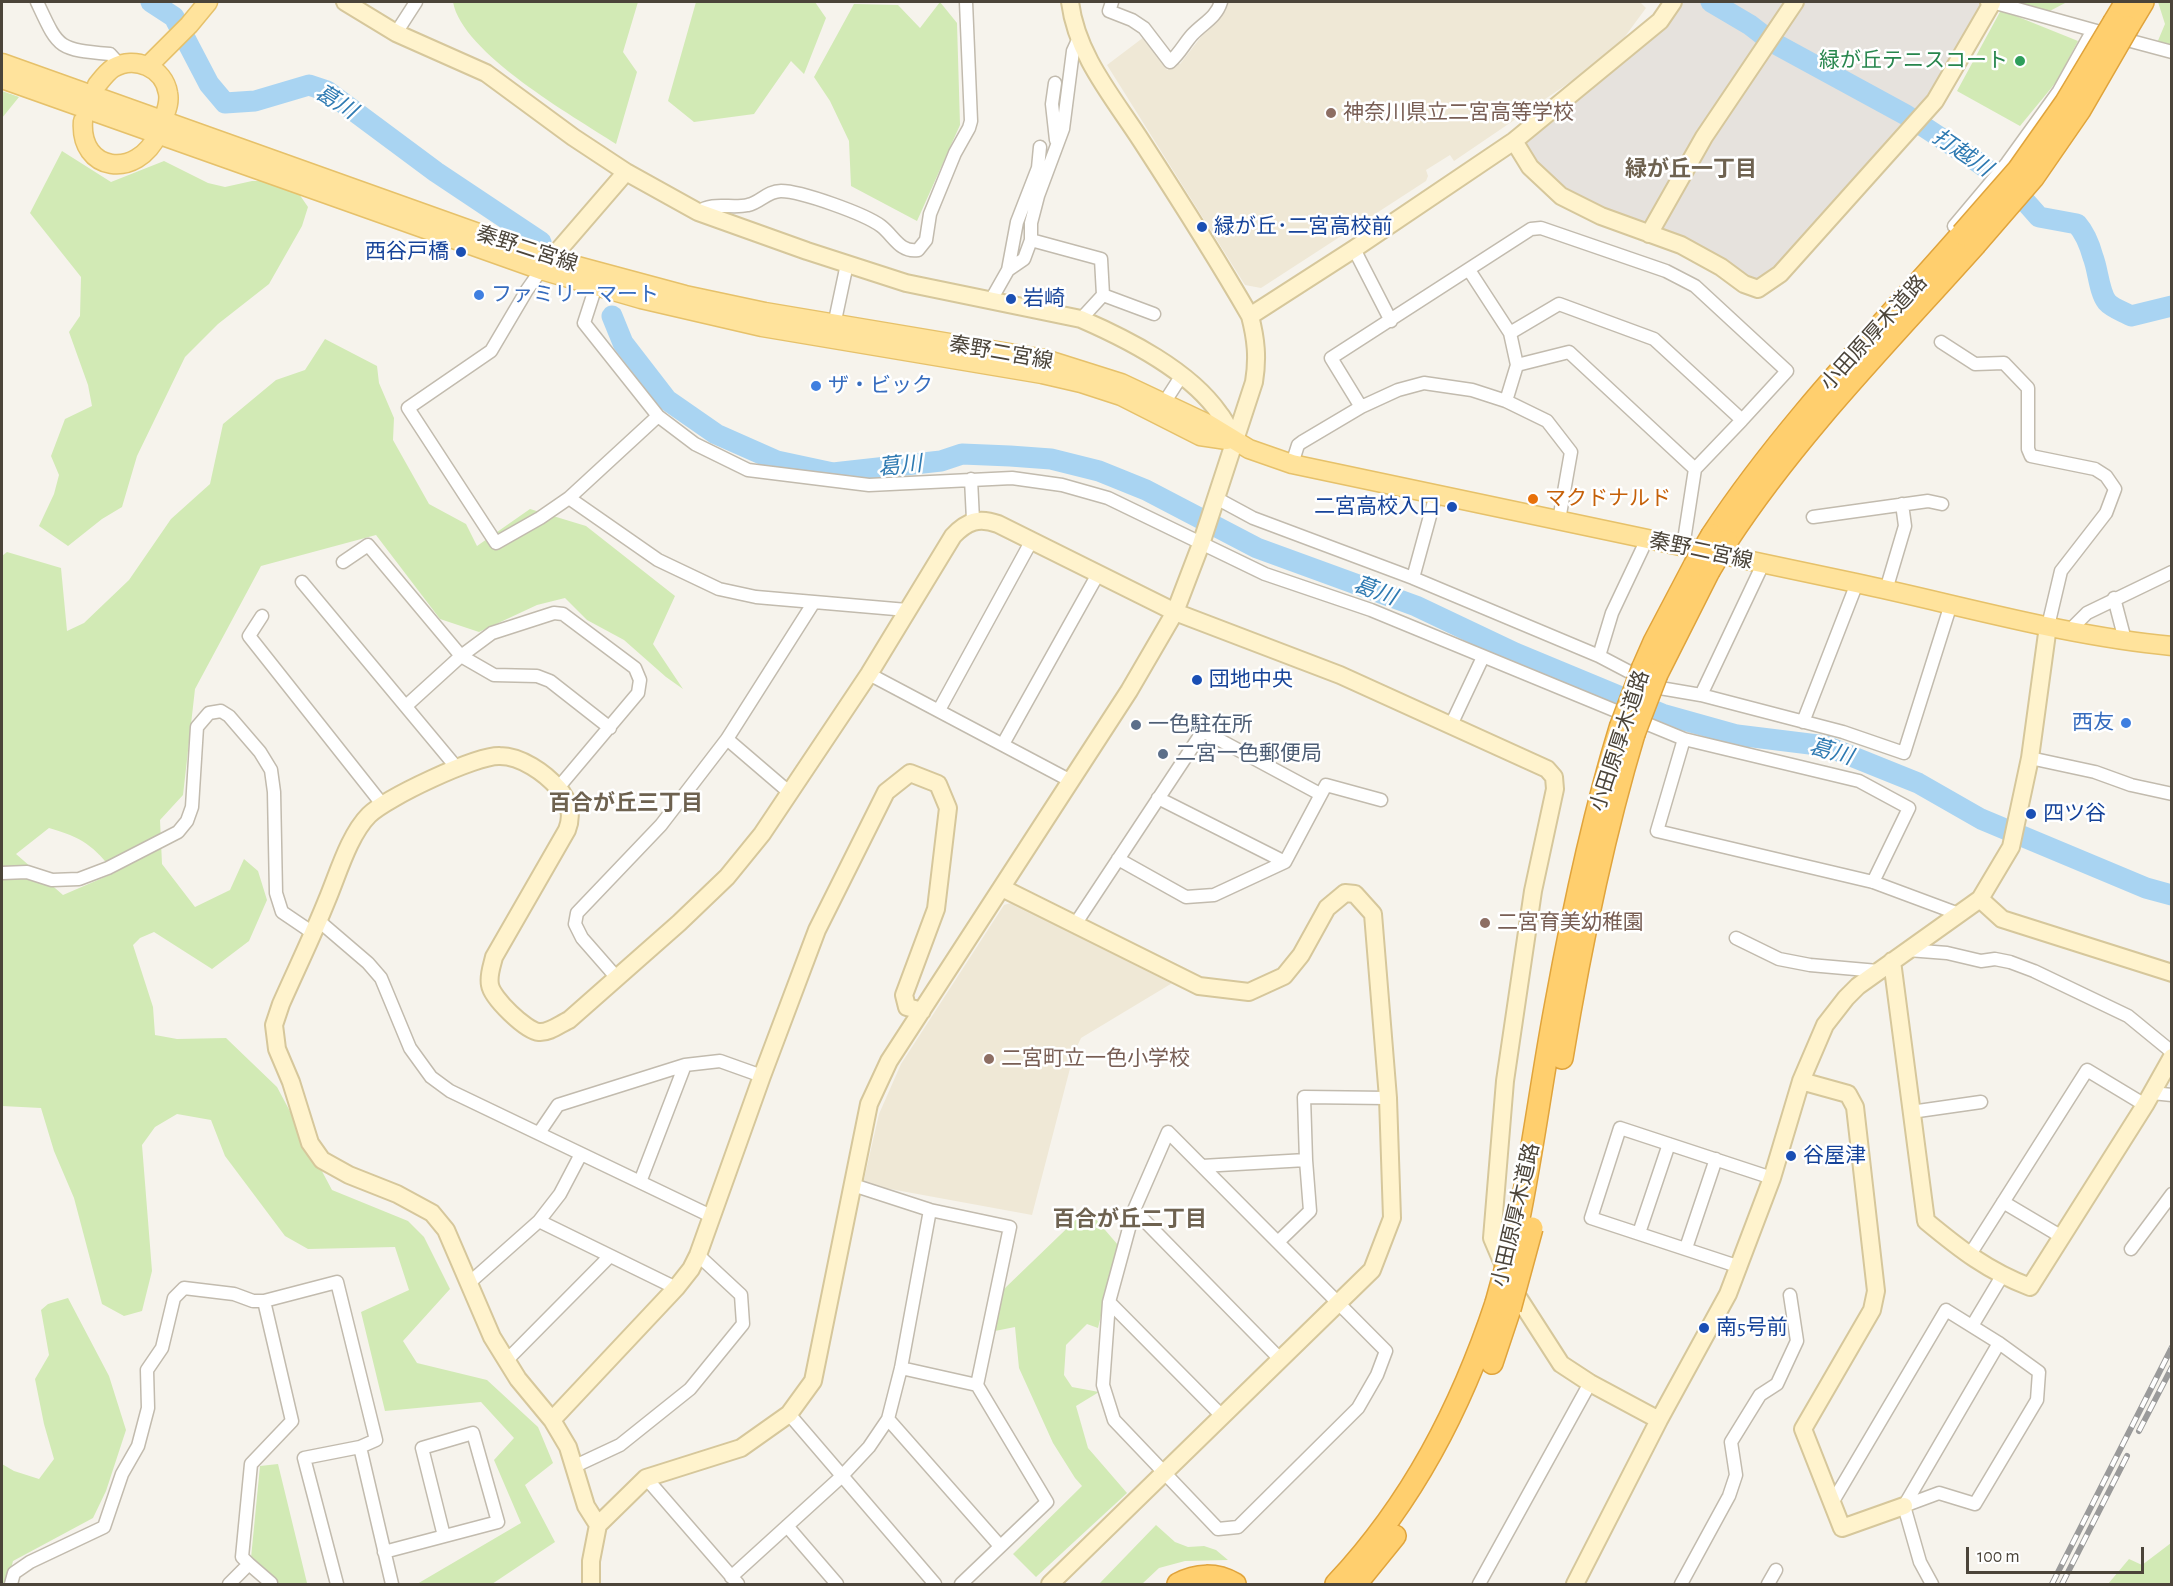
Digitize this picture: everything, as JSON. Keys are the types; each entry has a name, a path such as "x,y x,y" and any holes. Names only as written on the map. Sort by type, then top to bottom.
{"highway":[{"name":"小田原厚木道路","path":"1341,1583 1401,1529 1433,1480 1469,1414 1491,1365 1503,1306 1525,1226 1594,882 1616,794 1627,731 1650,670 1719,538 1755,497 1964,235 2032,178 2080,110 2121,25 2126,2"},
{"name":"小田原厚木道路","path":"2121,25 2143,2"},
{"path":"1178,1584 1194,1577 1210,1576 1227,1579 1235,1584"}],"main road":[{"path":"148,66 189,25 207,2"},
{"name":"秦野二宮線","path":"2,63 161,127 545,262 832,331 1081,383 1121,396 1200,436 1235,442"},
{"path":"83,120 83,137 88,148 97,158 121,165 133,162 153,146 161,127 168,105 168,93 165,82 148,66 137,63 120,65 106,74 97,85"},
{"name":"秦野二宮線","path":"2,79 161,127 491,238 596,286 675,308 1044,359 1121,382 1208,424 1235,442 1292,464 2048,626 2172,646"}],"street":[{"path":"37,2 53,35 63,46 76,51 110,54 120,65"},
{"path":"345,2 396,33 486,73 573,137 626,172 698,212 906,283 1081,319 1158,358 1182,375 1219,412 1235,442"},
{"path":"396,33 416,2"},
{"path":"698,212 704,207 749,205 772,191 788,191 868,219 885,229 903,248 918,250 926,240 930,214 971,121 966,2"},
{"path":"591,1584 591,1561 598,1525 646,1478 741,1448 789,1414 813,1380 869,1104 889,1061 1129,691 1175,612 1202,540 1254,381 1257,359 1250,316 1142,142 1086,57 1073,21 1070,2"},
{"path":"1112,2 1108,11 1132,20 1144,28 1170,62 1180,54 1191,36 1212,19 1221,2"},
{"path":"1649,234 1704,137 1794,2"},
{"path":"1514,141 1530,167 1562,196 1601,216 1681,244 1721,267 1744,284 1758,289 1780,274 1935,101 1991,2 2172,52"},
{"path":"1250,316 1514,141 1660,21 1668,5"},
{"path":"1964,235 1996,176 2059,91 2092,30"},
{"path":"1008,270 1024,259 1031,240 1031,223 1038,196 1064,129 1073,51 1079,38"},
{"path":"1055,83 1052,104 1056,127 1056,150"},
{"path":"991,300 1008,270 1017,222 1038,168 1040,147"},
{"path":"626,172 545,262 491,351 408,408 496,543 540,518 569,498 658,416"},
{"path":"1361,407 1331,358 1531,229 1541,228 1666,272 1695,286 1787,371 1695,469 1683,547"},
{"path":"1031,240 1101,259 1103,295 1081,319"},
{"path":"1354,249 1391,321"},
{"path":"832,331 847,264"},
{"path":"1469,270 1510,333 1517,365 1506,401"},
{"path":"596,286 584,322 658,416 694,444 748,470 869,485 971,479 1022,479 1062,485 1108,498 1202,540 1264,574 1371,610 1684,739 1859,781 1910,808 1873,882"},
{"path":"1103,295 1154,315"},
{"path":"1510,333 1559,304 1654,339 1742,420"},
{"path":"1575,1584 1659,1420 1728,1294 1772,1178 1801,1081 1825,1025 1846,998 1878,971 1980,899 2011,847 2030,758 2048,626 2061,571 2106,513 2115,489 2106,476 2095,469 2031,456 2028,449 2028,388 2004,363 1975,364 1941,342"},
{"path":"1517,365 1569,352 1695,469"},
{"path":"1164,403 1182,375"},
{"path":"1292,464 1298,445 1302,442 1361,407 1398,390 1424,383 1472,390 1506,401 1547,421 1571,452 1559,520"},
{"path":"971,479 973,520"},
{"path":"1413,578 1436,494"},
{"path":"569,498 658,560 719,589 756,597 907,610"},
{"path":"1813,517 1928,501 1942,504"},
{"path":"1214,503 1413,578 1599,656 1660,688 1701,695 1843,732 1904,753 1951,604"},
{"path":"1886,590 1905,526 1902,504"},
{"path":"598,1525 586,1506 568,1447 552,1420 518,1379 492,1337 446,1230 432,1213 397,1194 349,1175 321,1160 310,1143 291,1082 277,1049 274,1025 281,1004 358,828 382,804 457,768 490,757 501,756 513,758 535,768 558,788 566,798 571,820 494,957 489,975 490,987 495,997 530,1029 538,1033 548,1031 569,1020 680,922 727,877 762,834 869,674 954,536 973,520 986,519 1175,612 1340,675 1547,769 1554,777 1555,789 1533,891 1505,1081 1492,1238 1516,1294 1554,1357 1568,1371 1659,1420"},
{"path":"1599,656 1612,613 1647,539"},
{"path":"939,710 1032,540"},
{"path":"343,562 368,545 461,656 494,675 537,676 550,681 610,728"},
{"path":"1701,695 1763,564"},
{"path":"2070,630 2087,613 2172,572"},
{"path":"1003,744 1098,574"},
{"path":"302,582 457,768"},
{"path":"1803,722 1857,584"},
{"path":"2114,598 2125,640"},
{"path":"617,978 582,938 575,924 577,913 661,825 727,739 814,602"},
{"path":"405,706 461,656 492,633 554,613 563,614 635,668 640,680 638,693 558,788"},
{"path":"262,616 249,636 382,804"},
{"path":"1451,725 1483,657"},
{"path":"869,674 1071,781"},
{"path":"2,873 27,872 52,880 79,879 108,868 178,832 187,820 192,807 197,727 209,713 221,711 230,716 260,752 271,770 276,893 282,912 316,927 368,963 381,978 410,1048 431,1077 450,1091 713,1217"},
{"path":"1076,923 1203,731 1320,794"},
{"path":"727,739 790,793"},
{"path":"1684,739 1657,831 1873,882 1959,914"},
{"path":"2030,758 2095,772 2131,785 2172,794"},
{"path":"552,1420 676,1288 691,1269 713,1217 762,1076 818,930 886,792 909,773 938,784 948,808 936,909 904,995 907,1007 922,1011"},
{"path":"1118,859 1186,897 1214,894 1285,862 1326,785 1382,800"},
{"path":"1158,798 1285,862"},
{"path":"1002,888 1199,986 1249,992 1284,976 1302,955 1327,908 1345,893 1355,894 1373,914 1388,1098 1392,1218 1372,1270 1050,1584"},
{"path":"1980,899 2002,919 2172,972"},
{"path":"1736,938 1779,959 1810,965 1878,971"},
{"path":"1908,950 1947,952 1981,961 1995,959 2010,962 2062,984 2128,1017 2172,1052"},
{"path":"1893,961 1926,1221 1969,1256 2002,1276 2030,1287 2172,1057"},
{"path":"539,1133 558,1105 685,1065 720,1061 762,1076"},
{"path":"640,1182 685,1065"},
{"path":"1969,1256 2087,1070 2148,1099 2172,1095"},
{"path":"1801,1081 1848,1094 1855,1107 1876,1291 1872,1310 1803,1430 1832,1503 1842,1528 1939,1493 1975,1504 2037,1400 2039,1372 1999,1343 1946,1310 1832,1503"},
{"path":"1278,1242 1310,1211 1304,1097 1388,1098"},
{"path":"1911,1112 1981,1102"},
{"path":"1740,1267 1591,1218 1620,1128 1772,1178"},
{"path":"1168,1132 1338,1303 1386,1351 1377,1375 1358,1408 1238,1527 1218,1528 1114,1420 1103,1385 1109,1302 1134,1210 1168,1132"},
{"path":"1639,1233 1669,1144"},
{"path":"468,1284 538,1221 560,1194 581,1154"},
{"path":"1202,1166 1306,1160"},
{"path":"1686,1248 1716,1160"},
{"path":"853,1185 930,1210 1010,1227 977,1384 1047,1502 962,1584"},
{"path":"2131,1249 2172,1194"},
{"path":"2003,1202 2062,1237"},
{"path":"646,1478 735,1581 787,1526 842,1477 869,1447 888,1419 901,1368 930,1210"},
{"path":"1134,1210 1281,1359"},
{"path":"538,1221 676,1288"},
{"path":"507,1360 610,1256"},
{"path":"573,1467 620,1445 690,1389 743,1324 741,1295 698,1256"},
{"path":"1972,1326 2002,1276"},
{"path":"7,1584 30,1562 104,1527 122,1474 138,1446 148,1408 147,1370 162,1348 174,1298 184,1288 234,1294 253,1301 264,1301 337,1282 376,1440 360,1447 304,1458 337,1584"},
{"path":"1681,1584 1729,1496 1736,1475 1731,1442 1760,1395 1777,1384 1797,1341 1790,1295"},
{"path":"264,1301 292,1421 251,1464 242,1557 271,1583"},
{"path":"1109,1302 1222,1416"},
{"path":"1932,1584 1920,1562 1904,1506 1999,1343"},
{"path":"901,1368 977,1384"},
{"path":"1479,1584 1590,1383"},
{"path":"789,1414 935,1584"},
{"path":"888,1419 1000,1546"},
{"path":"384,1551 444,1536 498,1522 473,1433 422,1448 444,1536"},
{"path":"360,1447 392,1584"},
{"path":"787,1526 837,1584"},
{"path":"229,1584 249,1564"},
{"path":"1768,1584 1776,1570"}],"shaded area":[{"name":"神奈川県立二宮高等学校","path":"1228,2 1640,2 1646,8 1607,57 1454,161 1450,155 1426,170 1428,176 1426,181 1261,288 1245,285 1107,65 1144,37 1167,70 1175,62 1180,64"},
{"path":"1663,2 1989,2 1935,101 1758,289 1561,196 1514,141 1668,8"},
{"name":"二宮町立一色小学校","path":"1014,902 1174,982 1081,1038 1074,1053 1032,1215 863,1184 879,1114 901,1064 1004,905"}],"green space":[{"path":"453,2 638,2 623,52 637,72 616,144 548,100 497,62 476,42 461,22"},
{"path":"696,2 815,2 826,18 804,74 791,61 754,114 694,122 668,101"},
{"path":"940,2 957,23 960,125 917,221 851,186 849,141 830,101 814,77 854,4 898,5 920,28"},
{"path":"2009,2 2067,2 2046,13"},
{"path":"2158,2 2171,2 2171,51 2157,43 2165,24"},
{"name":"緑が丘テニスコート","path":"2001,10 2078,41 2057,81 2020,126 1957,91"},
{"path":"2,91 19,97 2,118"},
{"path":"62,151 111,182 164,161 208,183 225,187 252,181 280,181 295,188 308,207 302,226 269,284 218,324 185,357 137,456 122,507 102,519 68,546 39,526 54,494 59,475 51,456 65,419 92,406 88,385 69,332 80,316 81,277 30,213"},
{"path":"325,339 377,366 379,383 394,418 393,440 429,504 466,524 477,546 530,509 586,526 675,596 653,644 683,689 624,640 587,620 565,598 537,605 479,632 440,619 376,535 261,566 195,689 183,795 160,820 162,864 195,907 230,890 244,859 258,871 267,900 249,941 212,969 154,932 140,938 133,945 153,1007 155,1035 177,1039 226,1038 277,1087 332,1190 408,1221 424,1237 450,1289 403,1341 417,1363 487,1380 538,1427 553,1463 525,1485 555,1542 492,1584 417,1584 521,1523 494,1460 514,1438 481,1402 385,1411 361,1312 409,1290 395,1247 308,1249 285,1236 225,1156 211,1120 177,1114 155,1127 142,1145 152,1271 142,1311 124,1316 102,1304 74,1198 54,1151 41,1108 2,1106 2,556 7,552 61,568 67,631 84,623 129,580 171,519 210,484 223,424 276,380 305,370","holes":["49,828 79,839 94,849 114,873 63,895 16,854"]},
{"path":"1087,1209 1118,1245 1098,1328 1087,1324 1066,1345 1064,1375 1072,1387 1099,1392 1076,1406 1088,1448 1127,1493 1036,1577 1013,1554 1082,1486 1053,1443 1019,1368 1015,1327 995,1331 1004,1289"},
{"path":"68,1298 109,1376 126,1430 106,1491 93,1518 13,1561 7,1584 2,1584 2,1464 14,1471 39,1479 54,1459 35,1379 49,1355 41,1310 48,1304"},
{"path":"278,1464 307,1583 276,1584 251,1558 260,1466"},
{"path":"1156,1525 1175,1542 1188,1547 1204,1546 1216,1550 1228,1560 1185,1561 1159,1568 1142,1584 1099,1584"},
{"path":"2171,1543 2171,1584 2108,1584 2129,1559 2142,1565"}],"waterway":[{"name":"葛川","path":"151,2 174,17 209,84 225,103 255,101 309,85 327,91 436,172 541,242"},
{"name":"打越川","path":"1711,2 1750,25 1772,42 1906,115 1979,163 2016,191 2039,217 2077,224 2090,248 2104,298 2112,306 2131,316 2172,306"},
{"name":"葛川","path":"612,316 623,343 667,400 716,434 777,461 833,473 941,461 962,454 1051,459 1099,471 1146,490 1257,548 1416,606 1515,653 1662,714 1737,735 1826,746 1918,783 1981,819 2146,888 2172,895"}],"railway":[{"path":"2052,1584 2172,1347"},
{"path":"2139,1431 2172,1367"},
{"path":"2062,1584 2127,1456"}],"place":[{"name":"緑が丘テニスコート","path":"2020,61"},
{"name":"神奈川県立二宮高等学校","path":"1331,113"},
{"name":"緑が丘･二宮高校前","path":"1202,227"},
{"name":"西谷戸橋","path":"461,252"},
{"name":"ファミリーマート","path":"479,295"},
{"name":"岩崎","path":"1011,299"},
{"name":"ザ・ビック","path":"816,386"},
{"name":"マクドナルド","path":"1533,499"},
{"name":"二宮高校入口","path":"1452,507"},
{"name":"団地中央","path":"1197,680"},
{"name":"西友","path":"2126,723"},
{"name":"一色駐在所","path":"1136,725"},
{"name":"二宮一色郵便局","path":"1163,754"},
{"name":"四ツ谷","path":"2031,814"},
{"name":"二宮育美幼稚園","path":"1485,923"},
{"name":"二宮町立一色小学校","path":"989,1059"},
{"name":"谷屋津","path":"1791,1156"},
{"name":"南5号前","path":"1704,1328"}],"district":[{"name":"緑が丘一丁目","path":"1691,169"},
{"name":"百合が丘三丁目","path":"626,803"},
{"name":"百合が丘二丁目","path":"1130,1219"}]}
